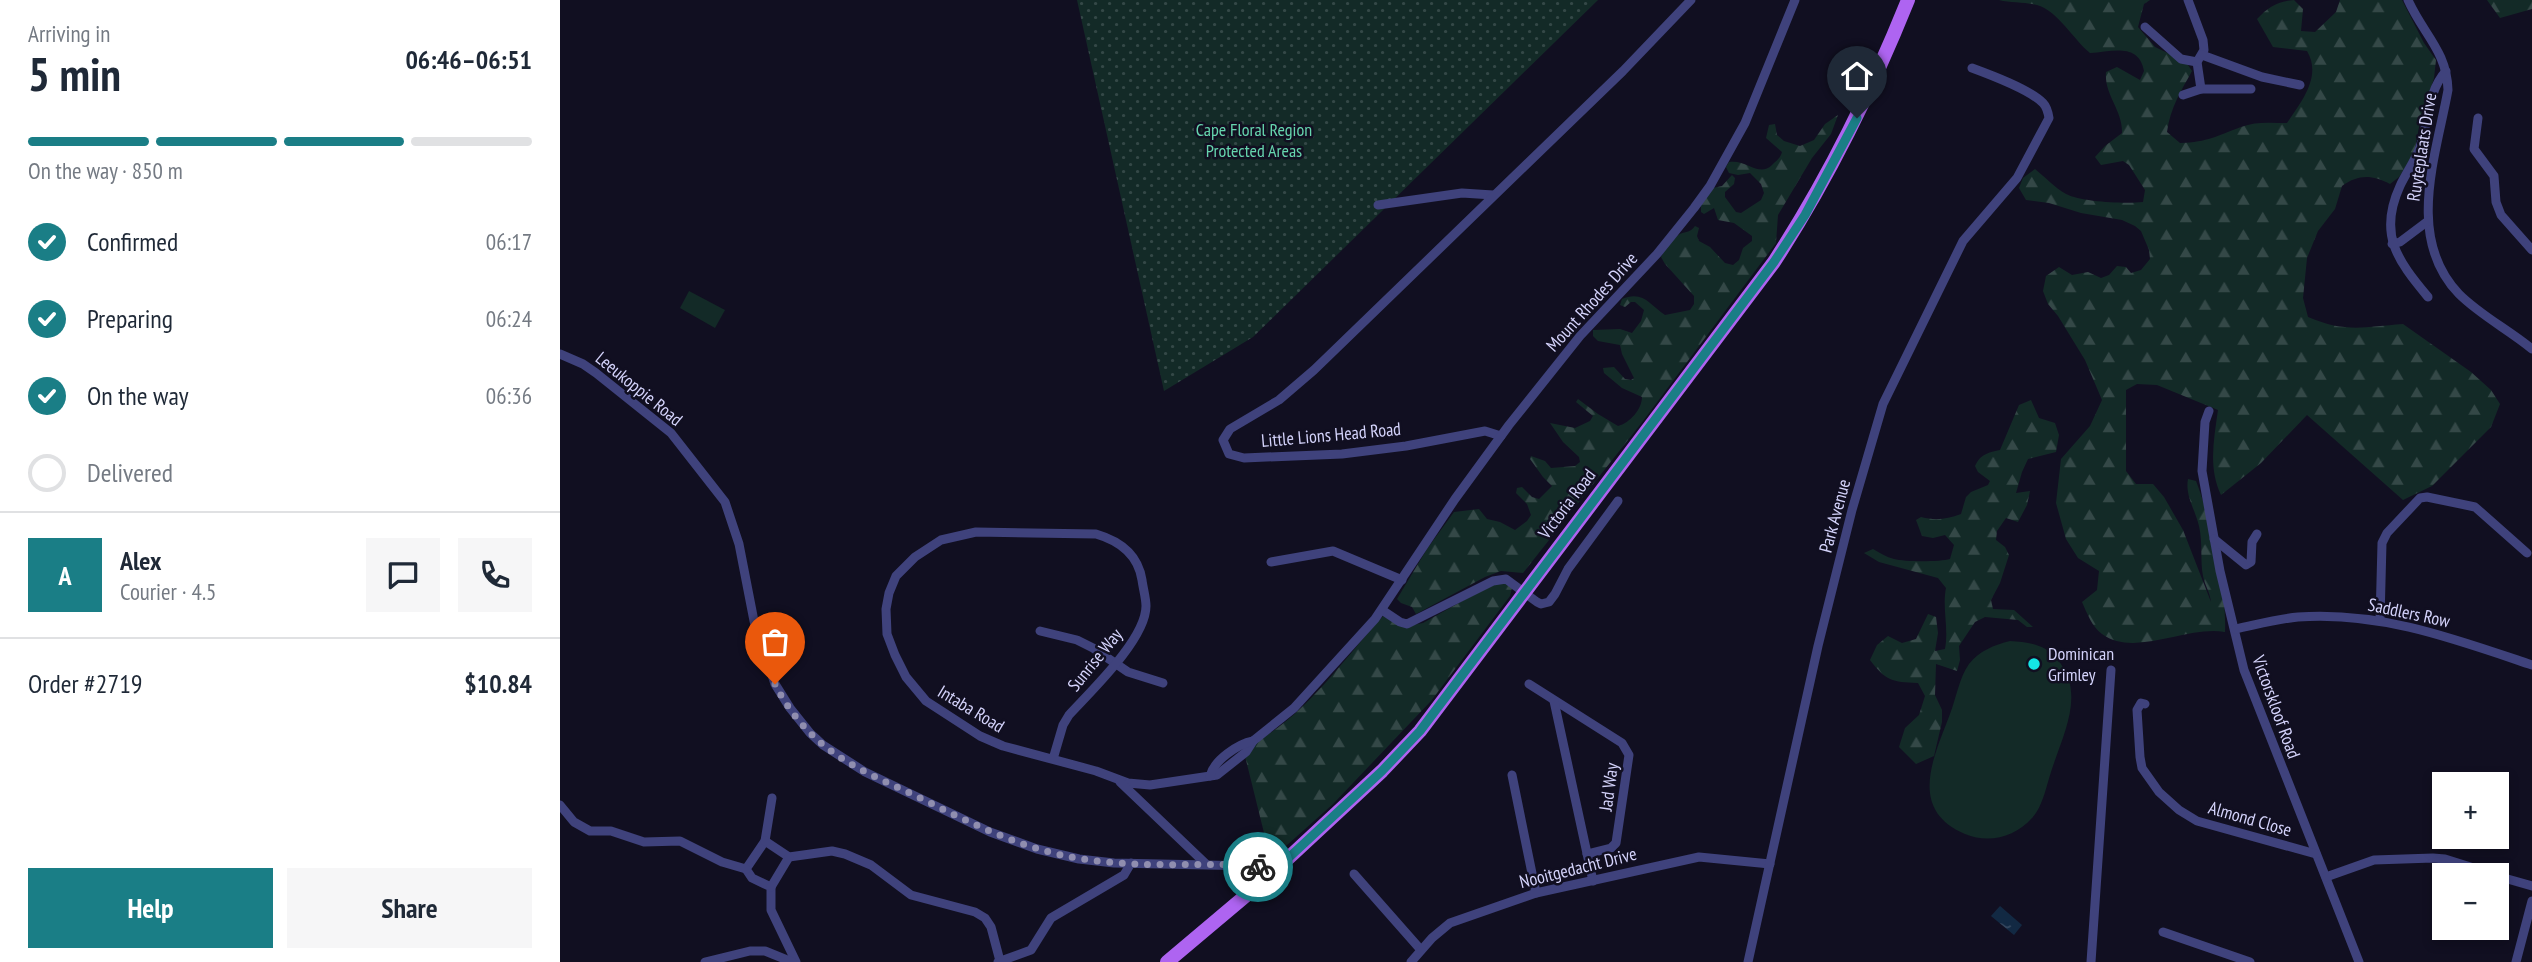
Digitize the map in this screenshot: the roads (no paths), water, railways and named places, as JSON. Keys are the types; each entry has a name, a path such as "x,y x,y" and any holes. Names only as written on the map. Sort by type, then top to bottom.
{"main road":[{"name":"Victoria Road","path":"1167,962 1269,876 1382,771 1420,731 1774,262 1805,215 1857,118 1908,0"}],"street":[{"path":"1378,205 1462,193 1493,195 1623,71 1691,0"},
{"name":"Mount Rhodes Drive","path":"1253,741 1302,701 1382,610 1455,499 1501,436 1580,336 1679,228 1710,186 1745,123 1795,0"},
{"path":"2188,0 2203,40 2199,59 2201,89"},
{"name":"Ruyteplaats Drive","path":"2408,0 2421,26 2441,53 2448,90 2427,204 2433,250 2452,285 2467,302 2532,349"},
{"path":"2145,27 2181,59 2199,59 2262,78 2300,85"},
{"name":"Park Avenue","path":"1748,962 1818,646 1852,510 1883,404 1963,242 2017,178 2049,118 2045,106 2032,95 1972,68"},
{"path":"2428,297 2408,272 2392,244 2390,230 2393,206 2421,146 2435,90 2446,71"},
{"path":"2183,94 2201,89 2251,89"},
{"path":"2478,118 2474,149 2494,176 2497,208 2532,250"},
{"name":"Little Lions Head Road","path":"1493,195 1314,370 1279,400 1226,432 1223,440 1225,449 1236,458 1244,458 1355,452 1406,446 1485,431 1501,436"},
{"path":"2392,244 2400,242 2428,221"},
{"path":"2519,338 2529,334"},
{"name":"Leeukoppie Road","path":"560,354 596,373 671,433 718,491 731,519 754,621 775,684 784,700 815,738 865,772 1009,840 1037,849 1079,859 1254,866 1269,876"},
{"name":"Victorskloof Road","path":"2208,411 2204,422 2202,471 2214,539 2246,677 2359,962"},
{"path":"2379,620 2382,542 2409,508 2422,498 2471,505 2527,553"},
{"path":"1382,610 1407,624 1499,580 1510,581 1540,608 1555,594 1567,569 1618,501"},
{"name":"Intaba Road","path":"1037,534 976,532 941,540 915,557 896,576 886,609 887,634 906,677 926,701 980,736 1003,746 1096,771 1118,780 1150,785 1210,776 1213,768 1240,744 1253,741"},
{"name":"Sunrise Way","path":"1037,534 1096,534 1114,540 1131,554 1140,567 1146,606 1144,621 1128,649 1069,715 1063,725 1053,759"},
{"path":"2214,539 2246,565 2252,559 2251,544 2257,534"},
{"path":"1271,562 1333,551 1402,580"},
{"name":"Saddlers Row","path":"2235,629 2297,617 2379,620 2457,639 2532,665"},
{"path":"1041,631 1077,640 1093,648 1115,665 1143,678 1163,683"},
{"path":"2091,962 2111,670"},
{"name":"Jad Way","path":"1529,684 1622,743 1629,755 1616,843 1611,848 1587,853"},
{"name":"Jad Way","path":"1554,701 1593,881"},
{"name":"Almond Close","path":"2145,704 2138,706 2137,710 2142,768 2159,792 2179,810 2197,821 2316,854"},
{"path":"1512,775 1536,893"},
{"name":"Intaba Road","path":"1118,780 1206,864"},
{"path":"746,869 765,841 772,798"},
{"path":"560,805 574,822 590,831 611,831 644,842 680,841 722,862 746,869 752,878 771,887"},
{"path":"765,841 789,858 832,851 845,853 871,865 911,895 975,912 985,918 991,927 999,961 1031,950 1051,918 1124,875 1131,863"},
{"name":"Nooitgedacht Drive","path":"1411,962 1450,923 1536,893 1703,857 1770,864"},
{"path":"789,858 771,887 771,910 794,962"},
{"path":"2326,877 2369,861 2420,858 2445,859 2458,863"},
{"path":"1354,874 1421,950"},
{"path":"2509,879 2532,886"},
{"path":"2516,962 2532,901"},
{"path":"2162,932 2250,962"},
{"path":"705,962 765,951 794,962"}],"water":[{"path":"2000,906 2022,925 2014,935 1991,916"}],"place":[{"name":"Dominican Grimley","path":"2034,664"}],"park label":[{"name":"Cape Floral Region Protected Areas","path":"1254,140"}]}
